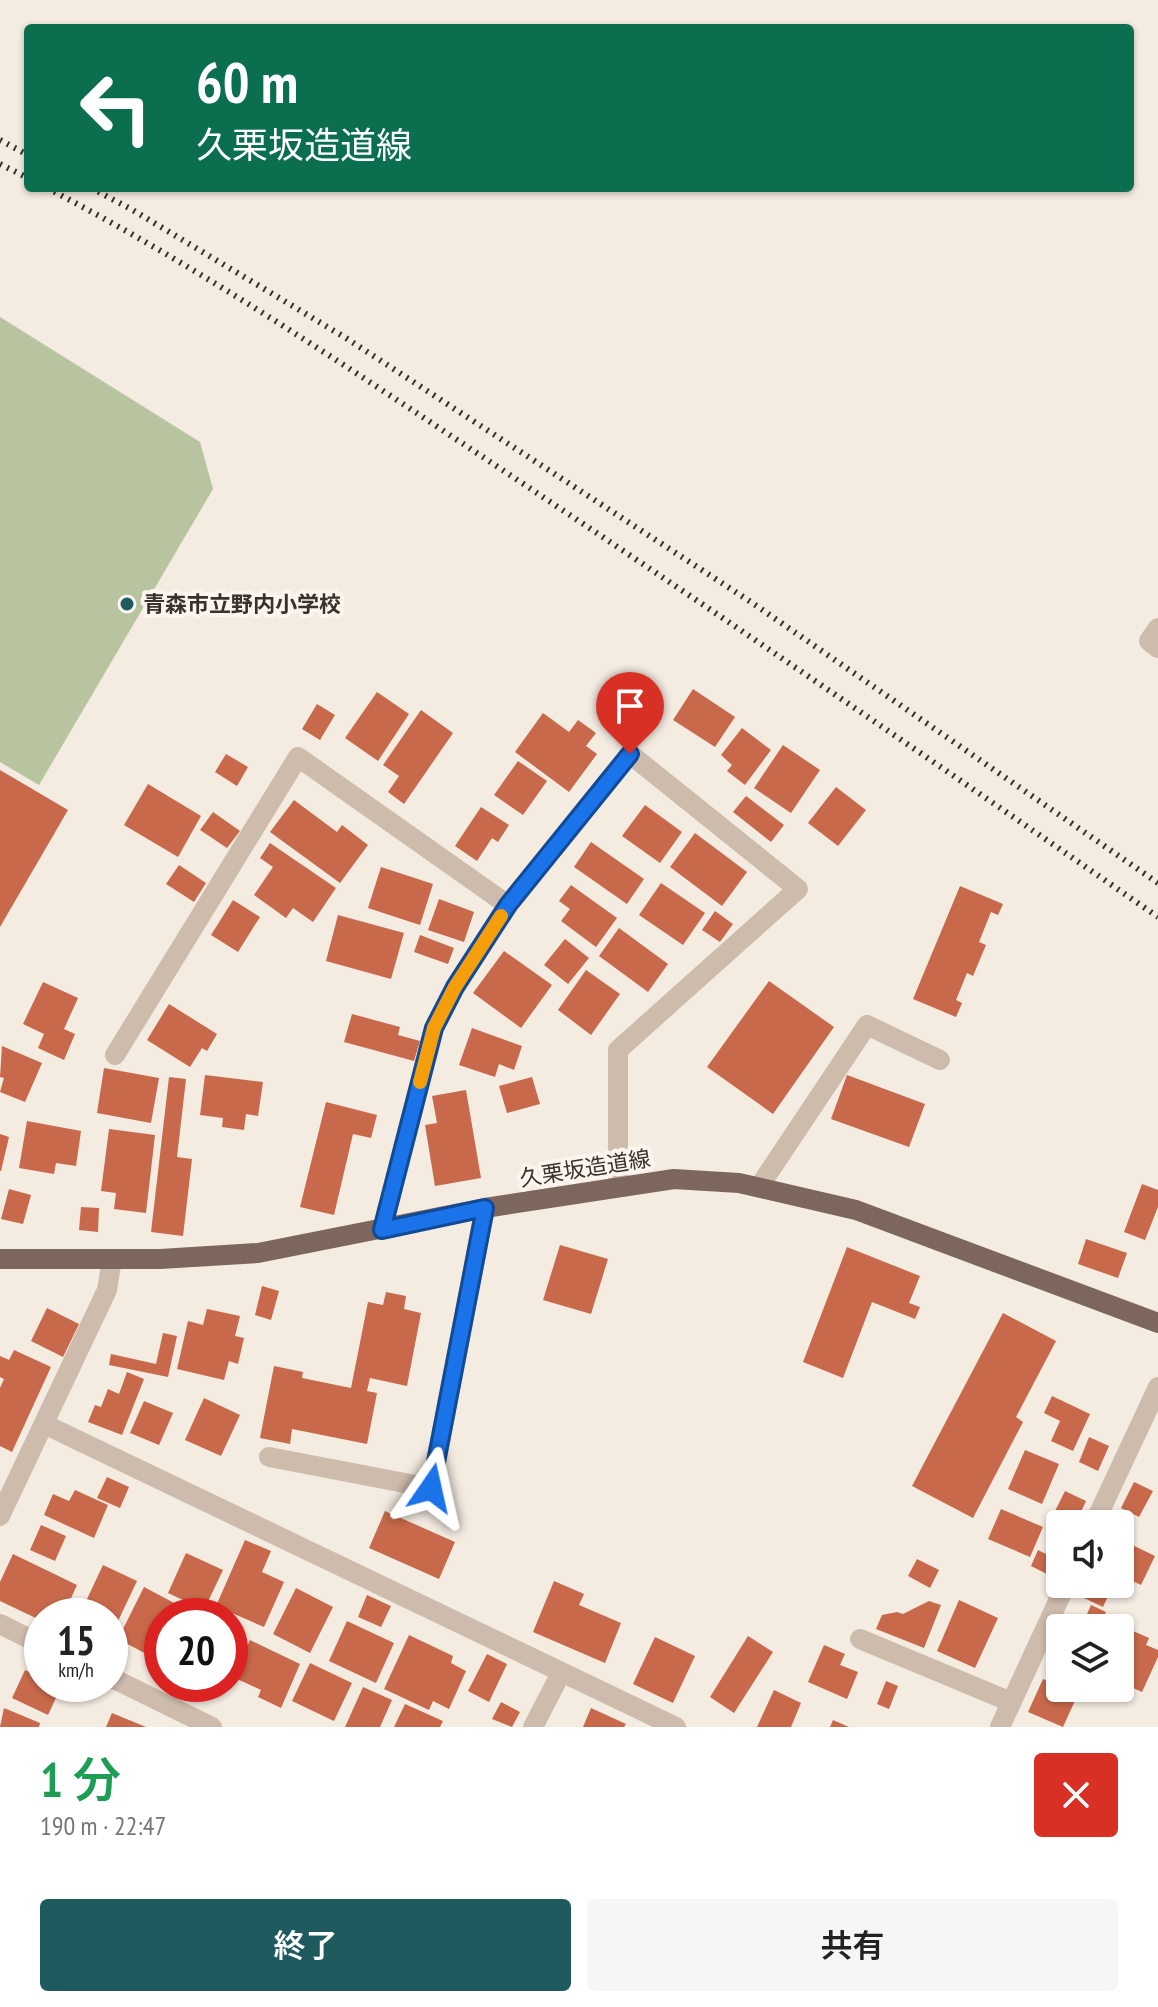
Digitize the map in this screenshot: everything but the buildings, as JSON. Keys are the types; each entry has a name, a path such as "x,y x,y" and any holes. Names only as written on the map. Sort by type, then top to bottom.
{"main road":[{"name":"久栗坂造道線","path":"0,1259 160,1259 258,1253 485,1208 674,1179 739,1183 856,1210 1158,1323"}],"street":[{"path":"1158,628 1149,641 1158,648"},
{"path":"382,1230 434,1028 455,987 508,905 630,754 798,889 618,1050 618,1186"},
{"path":"115,1055 298,757 508,905"},
{"path":"759,1187 867,1025 940,1060"},
{"path":"269,1457 431,1488 485,1208"},
{"path":"0,1516 107,1290 112,1259"},
{"path":"1101,1510 1158,1387"},
{"path":"44,1424 676,1727"},
{"path":"1000,1727 1059,1598"},
{"path":"0,1624 24,1636"},
{"path":"860,1639 1011,1702"},
{"path":"533,1727 561,1673"},
{"path":"128,1686 212,1727"}],"green space":[{"path":"0,317 200,442 213,489 39,785 0,762"}],"railway":[{"path":"0,140 24,153"},
{"path":"0,164 24,176"},
{"path":"54,192 221,287 390,395 749,636 1158,917"},
{"path":"99,192 346,338 751,602 1158,883"}],"slow traffic":[{"path":"420,1082 434,1028 455,987 501,916"}],"place":[{"name":"青森市立野内小学校","path":"127,604"}],"route":[{"path":"431,1488 485,1208 382,1230 434,1028 455,987 508,905 630,754"}]}
